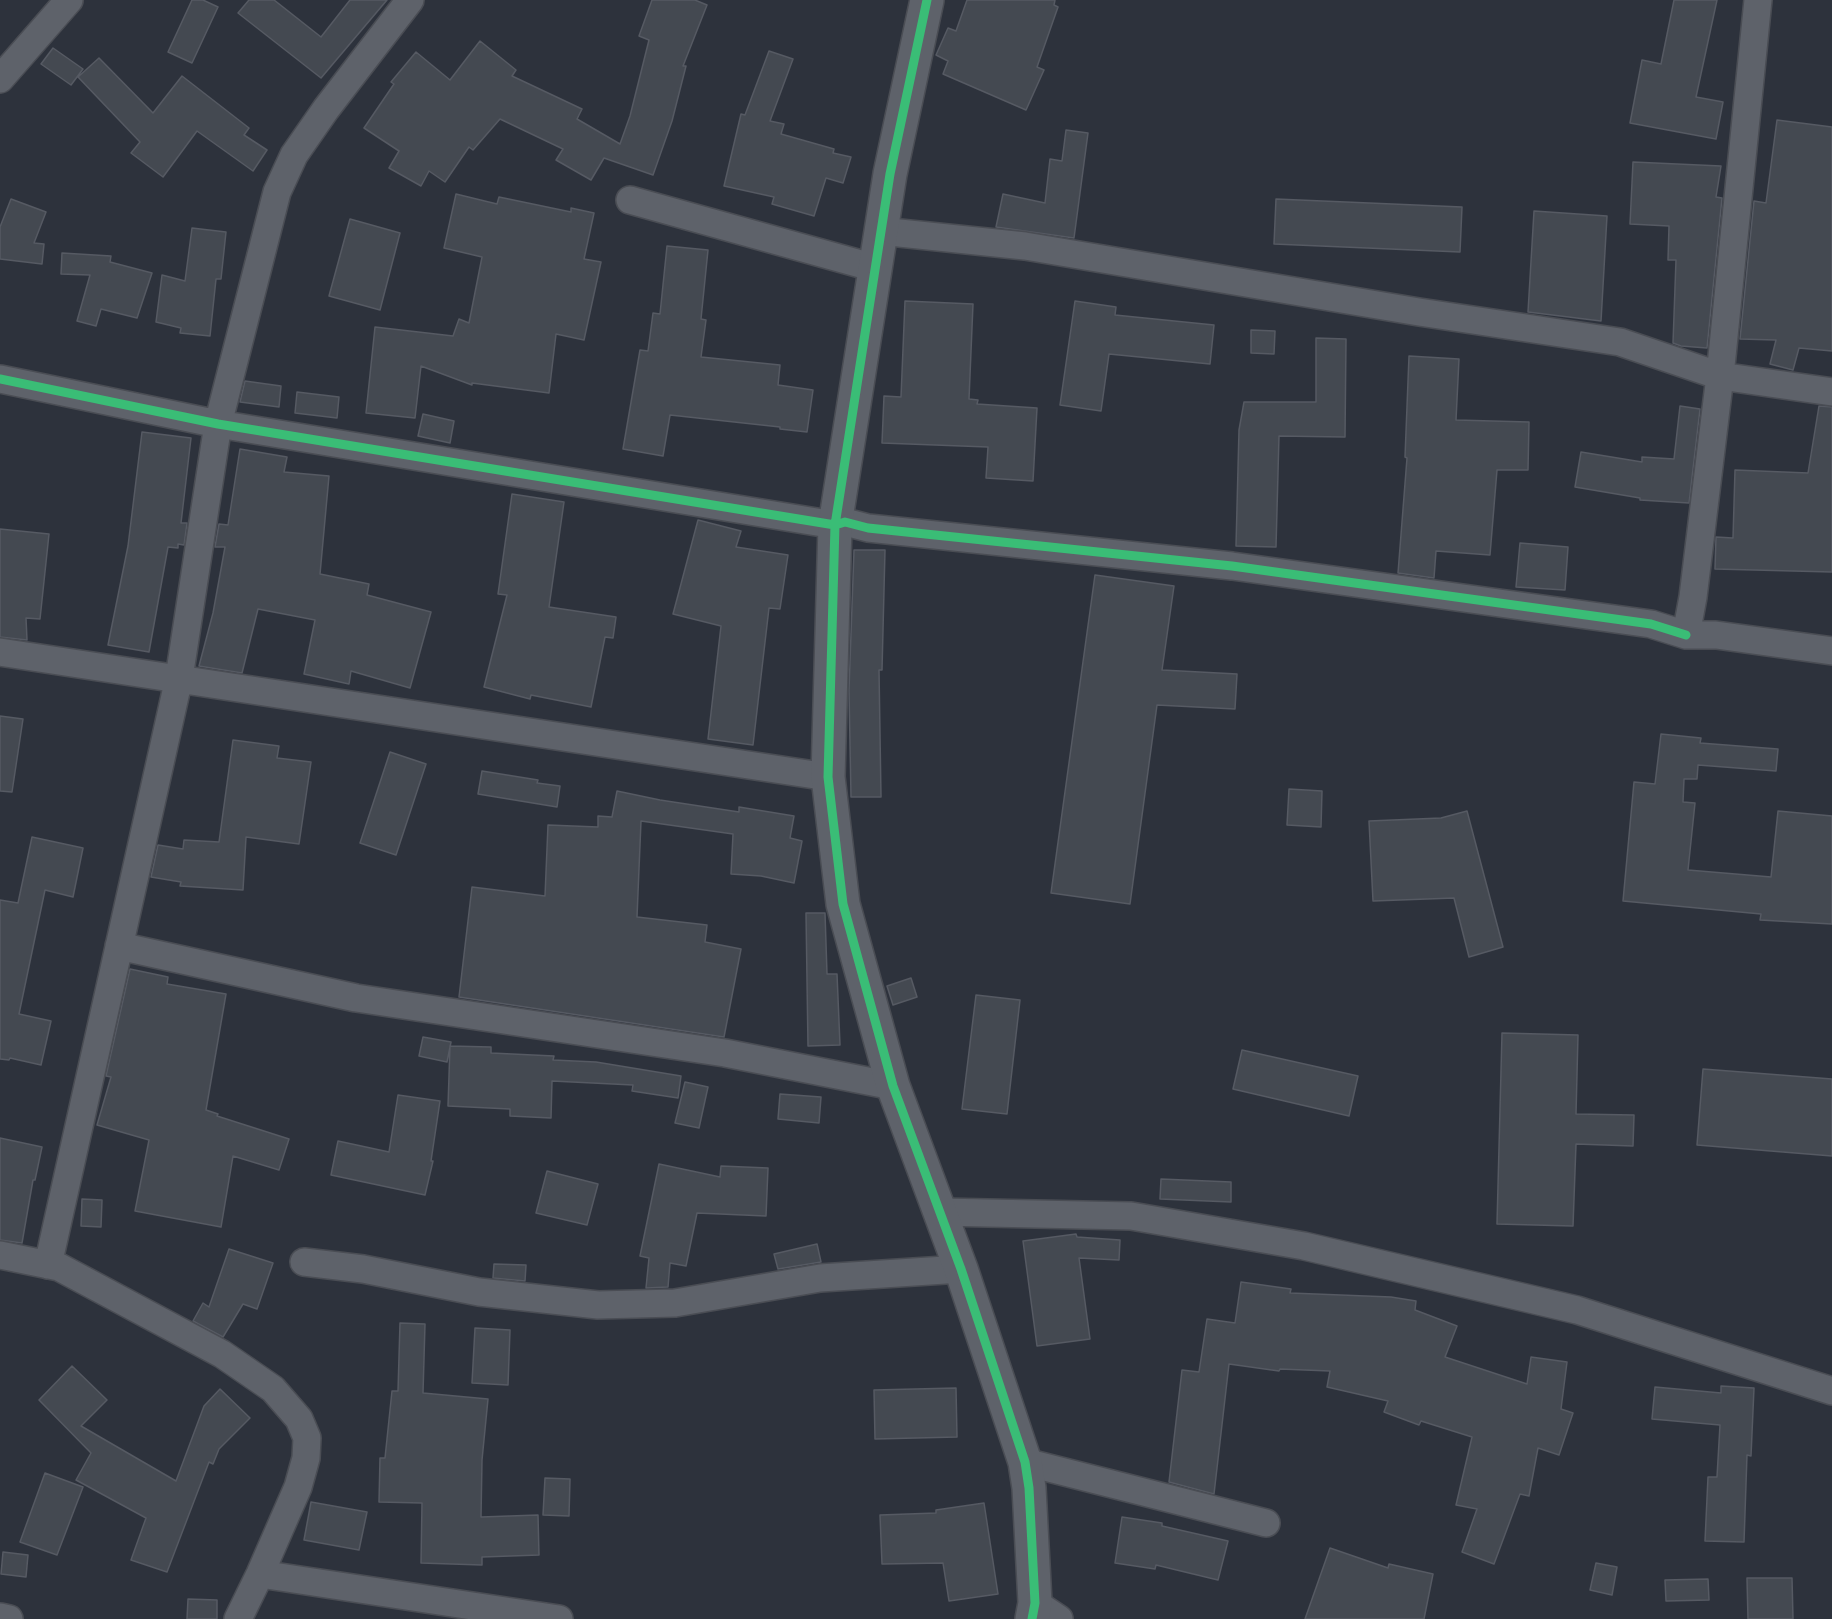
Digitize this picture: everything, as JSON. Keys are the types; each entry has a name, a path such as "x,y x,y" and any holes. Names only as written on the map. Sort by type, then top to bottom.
{"street":[{"path":"0,80 69,0"},
{"path":"48,1265 179,678 218,424 277,192 294,155 410,0"},
{"path":"927,0 880,231 835,525 828,777 843,904 892,1086 961,1269 1025,1462 1042,1614"},
{"path":"1686,635 1693,597 1720,376 1758,0"},
{"path":"630,200 875,268"},
{"path":"880,231 1025,246 1419,312 1620,342 1720,376 1832,392"},
{"path":"0,379 218,424 835,525 845,522 868,528 1232,566 1651,624 1686,635 1716,635 1832,651"},
{"path":"0,652 828,777"},
{"path":"119,946 356,998 725,1053 892,1086"},
{"path":"939,1212 1131,1216 1304,1246 1577,1310 1832,1392"},
{"path":"0,1255 59,1267 222,1354 273,1389 299,1419 307,1438 306,1458 298,1487 238,1619"},
{"path":"303,1262 363,1269 479,1293 598,1305 675,1304 820,1278 961,1269"},
{"path":"1025,1462 1266,1523"},
{"path":"260,1574 559,1619"},
{"path":"0,1617 9,1619"}],"building":[{"path":"192,0 203,0 218,7 192,63 168,52"},
{"path":"249,0 274,0 321,37 350,0 387,0 321,78 238,13"},
{"path":"652,0 695,0 707,5 683,66 686,66 672,121 653,175 604,158 591,180 556,160 563,149 500,119 473,150 469,147 445,182 429,171 421,186 389,168 399,151 364,128 394,84 391,82 416,52 450,80 480,41 516,70 512,76 582,109 577,119 620,144 630,116 649,40 639,36"},
{"path":"967,0 1055,0 1054,5 1058,7 1037,67 1044,70 1026,110 943,74 948,61 936,55 948,28 956,31"},
{"path":"1674,0 1717,0 1696,97 1723,102 1716,139 1630,123 1642,60 1661,64"},
{"path":"53,48 83,69 71,85 41,64"},
{"path":"769,51 793,59 770,121 784,124 781,134 834,149 833,153 851,157 843,183 826,178 814,216 772,204 774,197 724,186 741,114 745,115"},
{"path":"99,58 153,113 182,76 249,128 244,135 267,150 253,171 197,131 163,177 131,153 140,142 78,77"},
{"path":"1777,120 1832,127 1832,351 1799,348 1793,370 1770,364 1776,340 1740,339 1754,201 1766,203"},
{"path":"1066,130 1088,133 1074,238 996,227 1003,194 1045,203 1050,159 1062,161"},
{"path":"1633,162 1721,166 1716,197 1722,198 1707,348 1681,346 1673,343 1676,260 1668,260 1669,226 1630,224"},
{"path":"456,194 497,204 499,197 571,212 571,208 594,213 584,259 601,262 584,340 556,334 549,393 472,383 472,385 421,366 415,418 366,413 375,327 453,336 459,319 469,323 482,257 444,248"},
{"path":"11,199 46,212 34,243 44,244 42,264 0,259 0,227"},
{"path":"1276,199 1462,207 1460,252 1274,244"},
{"path":"1534,211 1607,216 1601,321 1528,312"},
{"path":"350,219 400,233 380,310 329,296"},
{"path":"192,228 226,232 221,279 216,279 210,336 180,333 181,328 156,322 162,275 185,281"},
{"path":"667,246 708,250 701,319 706,320 701,357 780,365 778,385 813,390 807,432 670,415 663,456 623,449 640,350 648,351 653,313 660,314"},
{"path":"62,253 111,256 110,262 152,273 137,318 101,309 96,326 77,321 90,275 61,274"},
{"path":"905,301 973,304 969,399 978,400 977,404 1037,408 1033,481 986,478 988,447 882,443 884,396 901,397"},
{"path":"1075,301 1116,307 1115,315 1214,325 1210,364 1109,354 1101,411 1060,405"},
{"path":"1251,330 1275,331 1274,354 1251,353"},
{"path":"1316,338 1346,339 1345,437 1279,436 1276,547 1236,546 1239,430 1244,402 1316,402"},
{"path":"1409,356 1459,359 1456,420 1529,422 1528,470 1497,470 1490,555 1436,551 1434,578 1398,573 1407,458 1405,457"},
{"path":"245,381 281,386 279,407 240,402"},
{"path":"297,392 339,397 337,418 295,413"},
{"path":"1680,406 1700,409 1689,503 1640,500 1640,498 1575,487 1581,452 1642,462 1642,457 1674,459"},
{"path":"1819,406 1832,407 1832,572 1715,569 1716,537 1733,538 1735,470 1808,473"},
{"path":"423,414 454,421 450,443 418,436"},
{"path":"142,432 191,438 181,523 187,523 184,545 178,544 178,548 168,547 149,652 108,645 128,546"},
{"path":"240,449 287,457 284,472 329,476 320,574 369,584 367,595 431,612 410,688 351,671 349,684 304,674 315,620 258,609 242,673 199,666 213,613 225,547 215,547 219,524 228,525"},
{"path":"512,494 564,502 549,607 616,617 613,638 605,637 591,707 531,695 530,699 484,687 507,595 498,594"},
{"path":"698,520 741,531 736,547 788,555 780,609 769,608 753,745 708,739 721,626 673,614"},
{"path":"0,529 49,534 40,619 26,618 27,640 0,637"},
{"path":"1520,543 1568,547 1565,590 1516,587"},
{"path":"854,550 885,550 882,670 879,670 881,797 851,797 849,690"},
{"path":"1095,575 1174,586 1162,670 1237,674 1235,709 1157,705 1130,904 1051,893"},
{"path":"0,716 23,719 12,792 0,791"},
{"path":"1661,734 1701,738 1700,743 1778,749 1776,771 1698,765 1697,779 1684,779 1683,802 1695,803 1688,870 1771,877 1778,811 1832,816 1832,924 1760,920 1761,914 1623,901 1634,782 1655,784"},
{"path":"233,740 279,746 277,758 311,762 299,844 246,837 243,890 180,886 181,882 151,877 158,845 183,849 184,840 219,842"},
{"path":"390,752 426,764 396,855 360,843"},
{"path":"482,771 560,786 557,807 478,794"},
{"path":"1289,789 1322,791 1321,827 1287,825"},
{"path":"617,791 739,812 739,807 794,816 790,838 802,841 794,883 761,876 731,874 733,834 641,821 637,917 707,925 705,942 741,949 724,1037 459,997 472,887 545,896 548,825 598,827 598,816 612,817"},
{"path":"1467,811 1503,947 1469,957 1454,898 1373,901 1369,821 1441,818"},
{"path":"32,837 83,848 73,897 45,890 19,1014 51,1021 41,1065 10,1058 9,1060 0,1059 0,900 18,903"},
{"path":"806,913 825,913 827,974 837,974 840,1045 808,1046"},
{"path":"130,969 168,977 167,984 226,994 206,1110 218,1114 217,1116 289,1139 279,1170 233,1156 221,1227 135,1211 149,1140 97,1125 111,1077 106,1076"},
{"path":"911,978 917,997 893,1005 887,986"},
{"path":"976,995 1020,1000 1007,1114 962,1109"},
{"path":"1502,1033 1578,1035 1576,1114 1634,1115 1633,1146 1576,1144 1573,1226 1497,1224"},
{"path":"423,1037 451,1042 447,1062 419,1056"},
{"path":"450,1046 491,1047 491,1053 554,1056 553,1060 596,1062 681,1076 678,1098 632,1091 633,1085 552,1081 551,1118 510,1116 510,1109 448,1106"},
{"path":"1242,1050 1358,1076 1349,1116 1233,1089"},
{"path":"1703,1069 1832,1079 1832,1156 1697,1145"},
{"path":"685,1082 708,1087 699,1128 675,1123"},
{"path":"780,1094 821,1097 819,1123 778,1119"},
{"path":"398,1095 440,1101 431,1161 433,1161 425,1195 331,1175 338,1141 389,1152"},
{"path":"0,1138 42,1147 35,1180 33,1180 22,1243 0,1240"},
{"path":"659,1164 720,1177 721,1166 768,1168 766,1216 697,1213 686,1266 670,1263 668,1287 646,1288 649,1258 640,1256"},
{"path":"547,1171 598,1184 587,1225 536,1213"},
{"path":"1161,1179 1231,1182 1231,1202 1160,1199"},
{"path":"82,1199 102,1200 101,1227 81,1226"},
{"path":"1076,1234 1077,1237 1120,1240 1119,1260 1079,1258 1090,1339 1037,1346 1023,1241"},
{"path":"817,1244 821,1262 778,1269 774,1254"},
{"path":"229,1249 273,1263 257,1309 243,1304 223,1337 193,1321 203,1303 209,1307"},
{"path":"494,1264 526,1265 525,1281 493,1278"},
{"path":"1241,1282 1291,1289 1290,1293 1391,1297 1416,1301 1415,1310 1457,1326 1445,1357 1527,1384 1531,1357 1567,1362 1561,1409 1573,1413 1559,1455 1538,1448 1529,1496 1520,1494 1494,1564 1462,1552 1477,1509 1456,1505 1472,1437 1421,1421 1419,1425 1384,1412 1388,1401 1327,1387 1330,1371 1280,1369 1279,1371 1229,1364 1214,1494 1169,1482 1182,1370 1199,1372 1207,1319 1235,1323"},
{"path":"400,1323 425,1324 423,1393 488,1399 482,1460 481,1517 538,1515 539,1555 482,1557 482,1565 421,1563 422,1503 379,1502 380,1458 385,1458 392,1391 398,1391"},
{"path":"475,1328 510,1330 508,1385 472,1383"},
{"path":"72,1366 107,1400 81,1426 176,1481 204,1406 220,1389 250,1418 219,1449 213,1464 209,1462 167,1572 131,1560 146,1518 76,1480 91,1453 39,1400"},
{"path":"1721,1386 1754,1388 1751,1456 1747,1455 1744,1542 1705,1541 1708,1477 1717,1477 1720,1425 1652,1419 1655,1387 1721,1393"},
{"path":"956,1388 957,1437 875,1439 874,1390"},
{"path":"45,1473 83,1487 57,1555 20,1542"},
{"path":"545,1478 570,1479 569,1516 543,1515"},
{"path":"311,1502 367,1512 359,1550 304,1540"},
{"path":"984,1503 998,1594 949,1601 943,1563 882,1564 880,1515 936,1513 936,1510"},
{"path":"1122,1517 1162,1523 1162,1526 1228,1541 1218,1580 1156,1565 1155,1569 1115,1563"},
{"path":"1330,1548 1388,1568 1389,1564 1433,1574 1424,1619 1305,1619"},
{"path":"3,1552 28,1555 26,1577 1,1574"},
{"path":"1596,1563 1617,1567 1612,1595 1590,1590"},
{"path":"1747,1578 1792,1578 1793,1619 1748,1619"},
{"path":"1708,1579 1709,1600 1666,1601 1665,1580"},
{"path":"188,1599 217,1600 217,1619 187,1619"}],"cycle path":[{"path":"927,0 890,174 835,525 828,777 843,904 893,1086 961,1269 1025,1462 1029,1488 1035,1603 1032,1619"},
{"path":"0,379 218,424 835,525 845,522 868,528 1232,566 1651,624 1686,635"}]}
